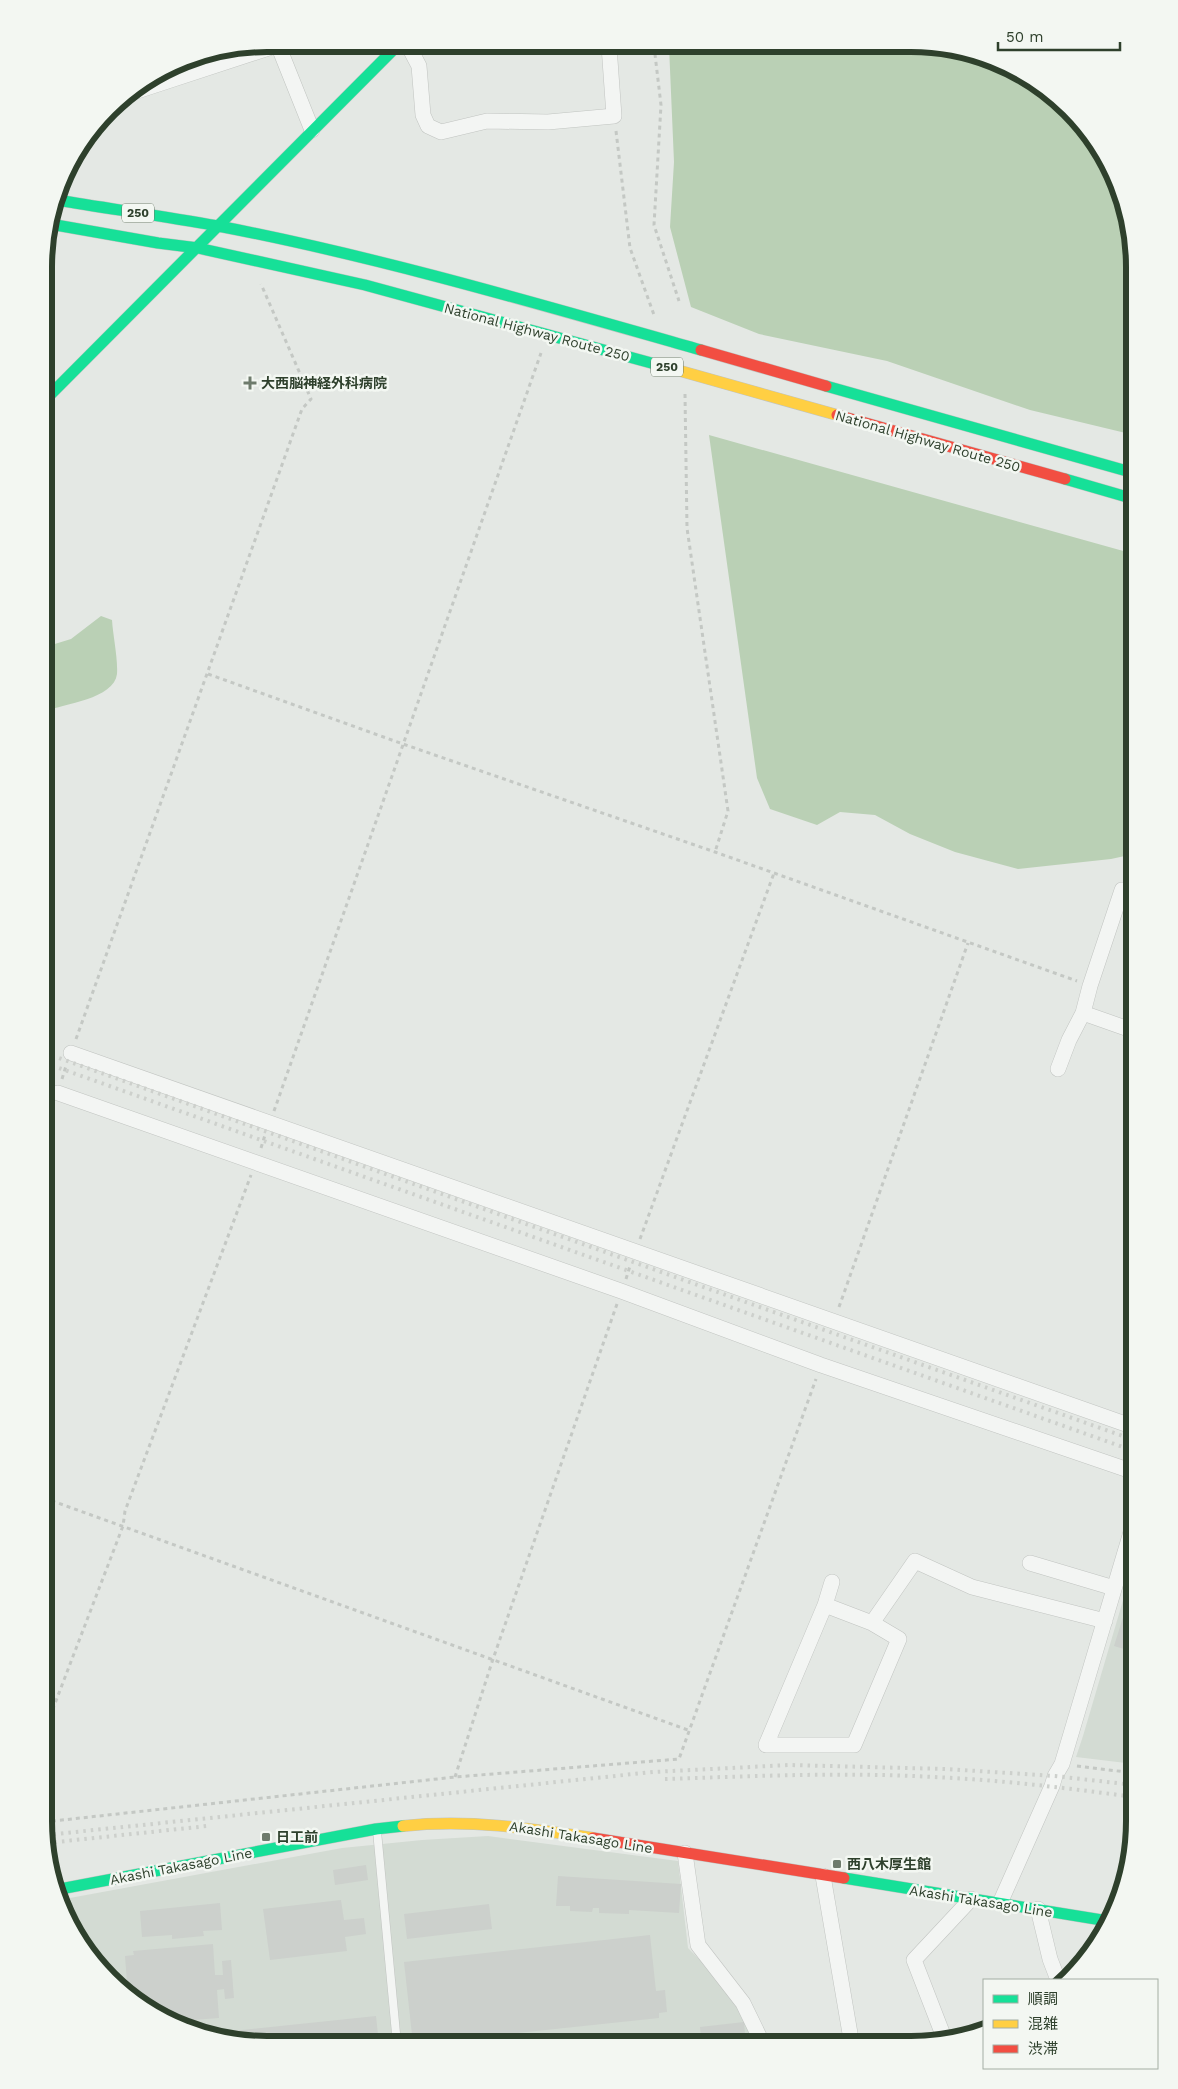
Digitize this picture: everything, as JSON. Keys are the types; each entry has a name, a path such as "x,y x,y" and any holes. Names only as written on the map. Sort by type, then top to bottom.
{"main road":[{"path":"52,393 198,248 390,52"},
{"name":"National Highway Route 250","path":"63,201 218,226 369,260 561,310 1126,471"},
{"name":"National Highway Route 250","path":"57,225 198,248 365,285 561,337 1126,497"},
{"name":"Akashi Takasago Line","path":"63,1888 376,1829 432,1823 518,1826 1102,1920"}],"street":[{"path":"282,52 312,130"},
{"path":"412,52 419,66 423,115 428,126 441,132 487,121 548,122 614,116 609,52"},
{"path":"153,86 251,53"},
{"path":"1058,1069 1069,1040 1083,1013 1122,890 1126,890"},
{"path":"1083,1013 1126,1028"},
{"path":"71,1053 1126,1424"},
{"path":"58,1094 621,1291 821,1365 1126,1469"},
{"path":"1000,1903 1055,1776 1062,1764 1126,1548"},
{"path":"872,1623 915,1560 972,1587 1105,1621"},
{"path":"1030,1563 1114,1588"},
{"path":"825,1605 872,1623 899,1639 854,1745 766,1745 825,1605 832,1582"},
{"path":"685,1853 698,1945 743,2003 759,2036"},
{"path":"823,1876 850,2036"},
{"path":"943,2034 914,1960 971,1900"},
{"path":"1038,1909 1050,1960 1057,1979"}],"lane":[{"path":"376,1829 396,2036"}],"path":[{"path":"655,52 661,105 654,225 679,301"},
{"path":"614,116 630,248 656,319"},
{"path":"52,1111 71,1053 302,409 311,399 253,260"},
{"path":"52,1711 123,1526 125,1511 270,1122 542,352"},
{"path":"686,394 687,528 728,811 715,852"},
{"path":"208,674 1090,986"},
{"path":"455,1777 493,1659 621,1291 774,873"},
{"path":"834,1323 968,943"},
{"path":"52,1821 455,1777 680,1759 688,1730 821,1365"},
{"path":"52,1501 688,1730"},
{"path":"1062,1764 1126,1772"}],"shaded area":[{"path":"669,52 911,52 939,54 980,64 1018,81 1042,97 1063,115 1081,136 1097,160 1114,198 1124,239 1126,267 1126,433 1030,410 887,361 759,334 691,307 670,227 674,162"},
{"path":"709,435 1126,552 1126,856 1018,869 955,852 910,834 875,815 840,812 817,825 770,809 757,778"},
{"path":"101,616 112,620 117,674 114,682 98,695 52,709 52,645 71,639"},
{"path":"1126,1590 1126,1763 1076,1757"},
{"path":"488,1836 678,1861 688,1948 715,1975 740,2008 750,2028 751,2036 239,2035 185,2020 160,2008 136,1992 115,1974 97,1953 81,1929 67,1899 342,1848"}],"building":[{"path":"1126,1608 1126,1650 1114,1646"},
{"path":"366,1865 368,1880 335,1885 333,1870"},
{"path":"558,1876 681,1884 679,1913 629,1910 629,1914 599,1913 599,1908 593,1908 592,1912 570,1911 570,1906 556,1906"},
{"path":"341,1900 344,1920 364,1918 366,1934 345,1937 347,1951 270,1960 263,1909"},
{"path":"220,1903 222,1930 203,1931 204,1936 172,1939 172,1935 142,1937 140,1911"},
{"path":"489,1904 492,1929 407,1939 404,1914"},
{"path":"650,1935 656,1991 665,1990 667,2012 659,2013 659,2018 489,2036 412,2036 404,1962"},
{"path":"213,1944 215,1975 223,1975 222,1961 231,1960 234,1998 225,1999 224,1989 217,1990 219,2018 186,2021 172,2014 136,1992 127,1984 125,1956 134,1955 133,1951"},
{"path":"376,2016 378,2036 253,2036 232,2034 232,2031"},
{"path":"744,2022 745,2036 701,2036 700,2027"}],"railway":[{"path":"52,1055 1126,1437"},
{"path":"52,1065 1126,1448"},
{"path":"53,1834 653,1772 789,1765 946,1769 1055,1776 1126,1784"},
{"path":"665,1779 800,1775 959,1778 1126,1796"},
{"path":"53,1842 207,1826"}],"traffic: fast":[{"path":"52,393 391,52"},
{"path":"63,201 218,226 339,252 461,283 701,350"},
{"path":"57,225 198,248 365,285 677,370"},
{"path":"826,386 1126,471"},
{"path":"1065,479 1126,497"},
{"path":"63,1888 376,1829 403,1826"},
{"path":"844,1878 1102,1920"}],"traffic: slow":[{"path":"677,370 837,415"},
{"path":"403,1826 475,1824 522,1828 593,1838"}],"traffic: jam":[{"path":"701,350 826,386"},
{"path":"837,415 1065,479"},
{"path":"593,1838 844,1878"}],"place":[{"name":"大西脳神経外科病院","path":"250,383"},
{"name":"日工前","path":"266,1837"},
{"name":"西八木厚生館","path":"837,1864"}]}
